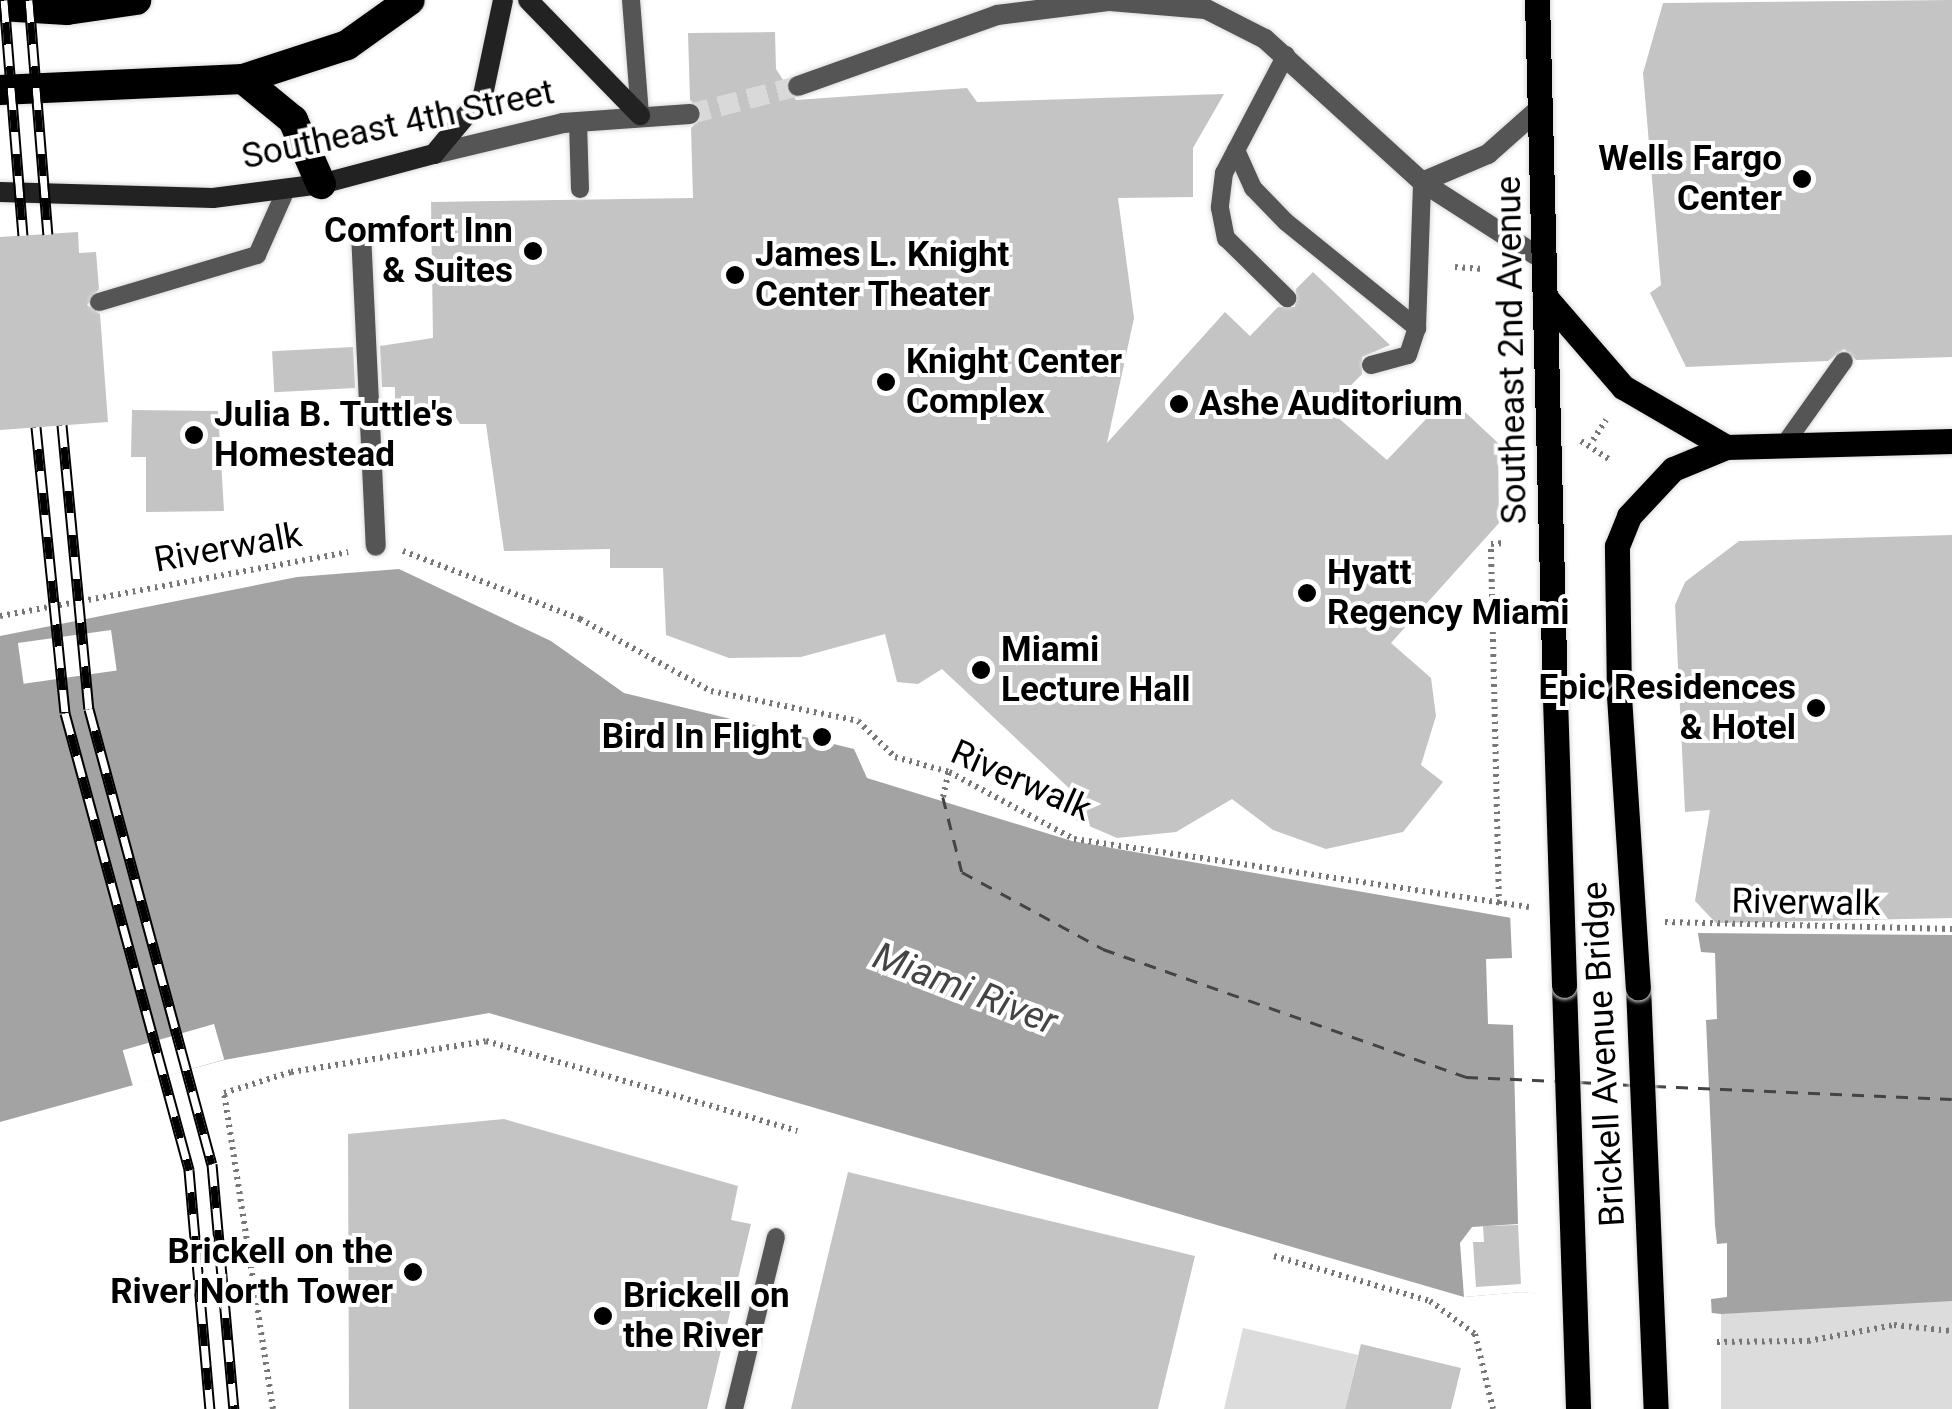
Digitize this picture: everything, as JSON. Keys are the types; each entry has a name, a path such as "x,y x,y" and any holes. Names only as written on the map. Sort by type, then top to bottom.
{"highway":[{"path":"0,6 66,10 136,0"},
{"path":"0,90 243,79 346,46 410,0"},
{"path":"243,79 294,120 321,184"}],"main road":[{"path":"434,154 483,95 503,0"},
{"path":"528,0 640,115"},
{"name":"Southeast 2nd Avenue","path":"1536,0 1542,106 1555,698"},
{"name":"Southeast 4th Street","path":"0,192 159,201 286,190 434,154"},
{"path":"1545,296 1623,387 1726,447 1952,441"},
{"name":"Brickell Avenue Bridge","path":"1656,1409 1619,696 1622,531 1654,483 1726,447"},
{"name":"Brickell Avenue Bridge","path":"1555,698 1578,1409"}],"street":[{"path":"798,86 949,26 1110,1 1206,9 1286,55 1422,182 1544,261"},
{"path":"1422,182 1488,154 1542,106"},
{"name":"Southeast 4th Street","path":"434,154 578,122 690,114"},
{"path":"361,233 376,546"}],"lane":[{"path":"631,0 640,115"},
{"path":"1286,55 1236,150 1220,208 1226,238 1288,298"},
{"path":"578,122 580,189"},
{"path":"1236,150 1253,188 1286,222 1417,328"},
{"path":"1371,365 1408,355 1417,328 1422,182"},
{"path":"99,302 257,255 286,190"},
{"path":"1784,446 1844,361"},
{"path":"734,1409 776,1237"}],"path":[{"path":"1455,266 1483,269"},
{"path":"1593,440 1606,420"},
{"path":"1580,441 1593,440"},
{"path":"1593,440 1610,459"},
{"path":"1499,904 1491,544 1504,543"},
{"name":"Riverwalk","path":"0,616 376,546 580,619 711,690 858,721 896,758 949,772 1074,839 1538,908"},
{"path":"943,797 949,772"},
{"name":"Riverwalk","path":"1658,921 1952,929"},
{"path":"274,1409 224,1093 291,1072 486,1042 796,1131"},
{"path":"1274,1256 1430,1301 1475,1334 1493,1409"},
{"path":"1717,1342 1808,1341 1894,1326 1952,1331"}],"shaded area":[{"path":"1721,1301 1952,1301 1952,1409 1721,1409"},
{"path":"1243,1328 1358,1355 1345,1409 1224,1409"}],"water":[{"name":"Miami River","path":"399,569 551,641 624,693 854,749 867,778 1072,841 1523,920 1695,933 1952,935 1952,1301 1721,1314 1522,1292 1464,1297 489,1013 224,1060 0,1122 0,636 297,577"}],"pier":[{"path":"111,630 117,671 24,684 18,643"},
{"path":"1510,913 1697,928 1701,952 1715,953 1717,1019 1706,1020 1715,1225 1717,1244 1727,1243 1727,1297 1711,1299 1712,1319 1522,1292 1464,1297 1460,1243 1472,1227 1518,1224 1513,1025 1488,1024 1486,959 1512,958"},
{"path":"214,1024 224,1060 133,1086 123,1050"}],"building":[{"name":"Wells Fargo Center","path":"1952,0 1952,357 1856,360 1844,349 1828,361 1686,367 1650,293 1661,285 1643,73 1663,3"},
{"name":"Knight Center Complex","path":"775,32 776,69 796,100 967,88 977,102 1224,94 1193,148 1193,197 1118,198 1134,318 1107,443 1225,312 1250,336 1278,307 1295,307 1296,289 1313,272 1390,345 1362,357 1362,374 1328,409 1387,460 1448,396 1498,443 1499,523 1391,643 1431,678 1436,716 1421,765 1443,782 1403,832 1326,849 1273,830 1232,799 1176,832 1117,838 1052,810 1071,790 942,669 918,684 897,682 885,634 801,657 729,658 666,635 663,568 610,568 610,549 504,551 486,424 460,424 449,406 395,407 395,387 382,387 380,346 433,338 431,202 693,198 691,128 704,114 690,100 688,33"},
{"path":"78,232 79,253 96,252 99,289 87,305 100,314 108,422 0,430 0,237"},
{"path":"353,347 355,388 274,392 272,351"},
{"path":"132,410 218,411 224,511 146,512 146,457 131,457"},
{"name":"Epic Residences & Hotel","path":"1952,535 1952,918 1716,923 1695,901 1710,810 1685,812 1675,605 1685,582 1739,541"},
{"name":"Brickell on the River","path":"504,1119 738,1186 731,1220 751,1224 707,1409 349,1409 348,1134"},
{"path":"848,1172 1195,1256 1158,1409 791,1409"},
{"path":"1518,1225 1521,1284 1476,1287 1473,1242 1484,1242 1483,1226"},
{"path":"1361,1344 1461,1368 1451,1409 1345,1409"}],"ferry route":[{"path":"943,797 962,872 1103,949 1466,1077 1556,1081"},
{"path":"1579,1082 1631,1085"},
{"path":"1654,1086 1952,1099"}],"tunnel":[{"path":"690,114 798,86"}],"railway":[{"path":"4,0 23,235"},
{"path":"29,0 48,234"},
{"path":"62,425 89,709 212,1164 234,1409"},
{"path":"36,427 65,713 189,1170 210,1409"}],"place":[{"name":"Wells Fargo Center","path":"1802,179"},
{"name":"Comfort Inn & Suites","path":"533,251"},
{"name":"James L. Knight Center Theater","path":"735,275"},
{"name":"Knight Center Complex","path":"886,382"},
{"name":"Ashe Auditorium","path":"1179,404"},
{"name":"Julia B. Tuttle's Homestead","path":"194,435"},
{"name":"Hyatt Regency Miami","path":"1307,593"},
{"name":"Miami Lecture Hall","path":"981,670"},
{"name":"Epic Residences & Hotel","path":"1816,708"},
{"name":"Bird In Flight","path":"822,737"},
{"name":"Brickell on the River North Tower","path":"413,1272"},
{"name":"Brickell on the River","path":"603,1316"}]}
